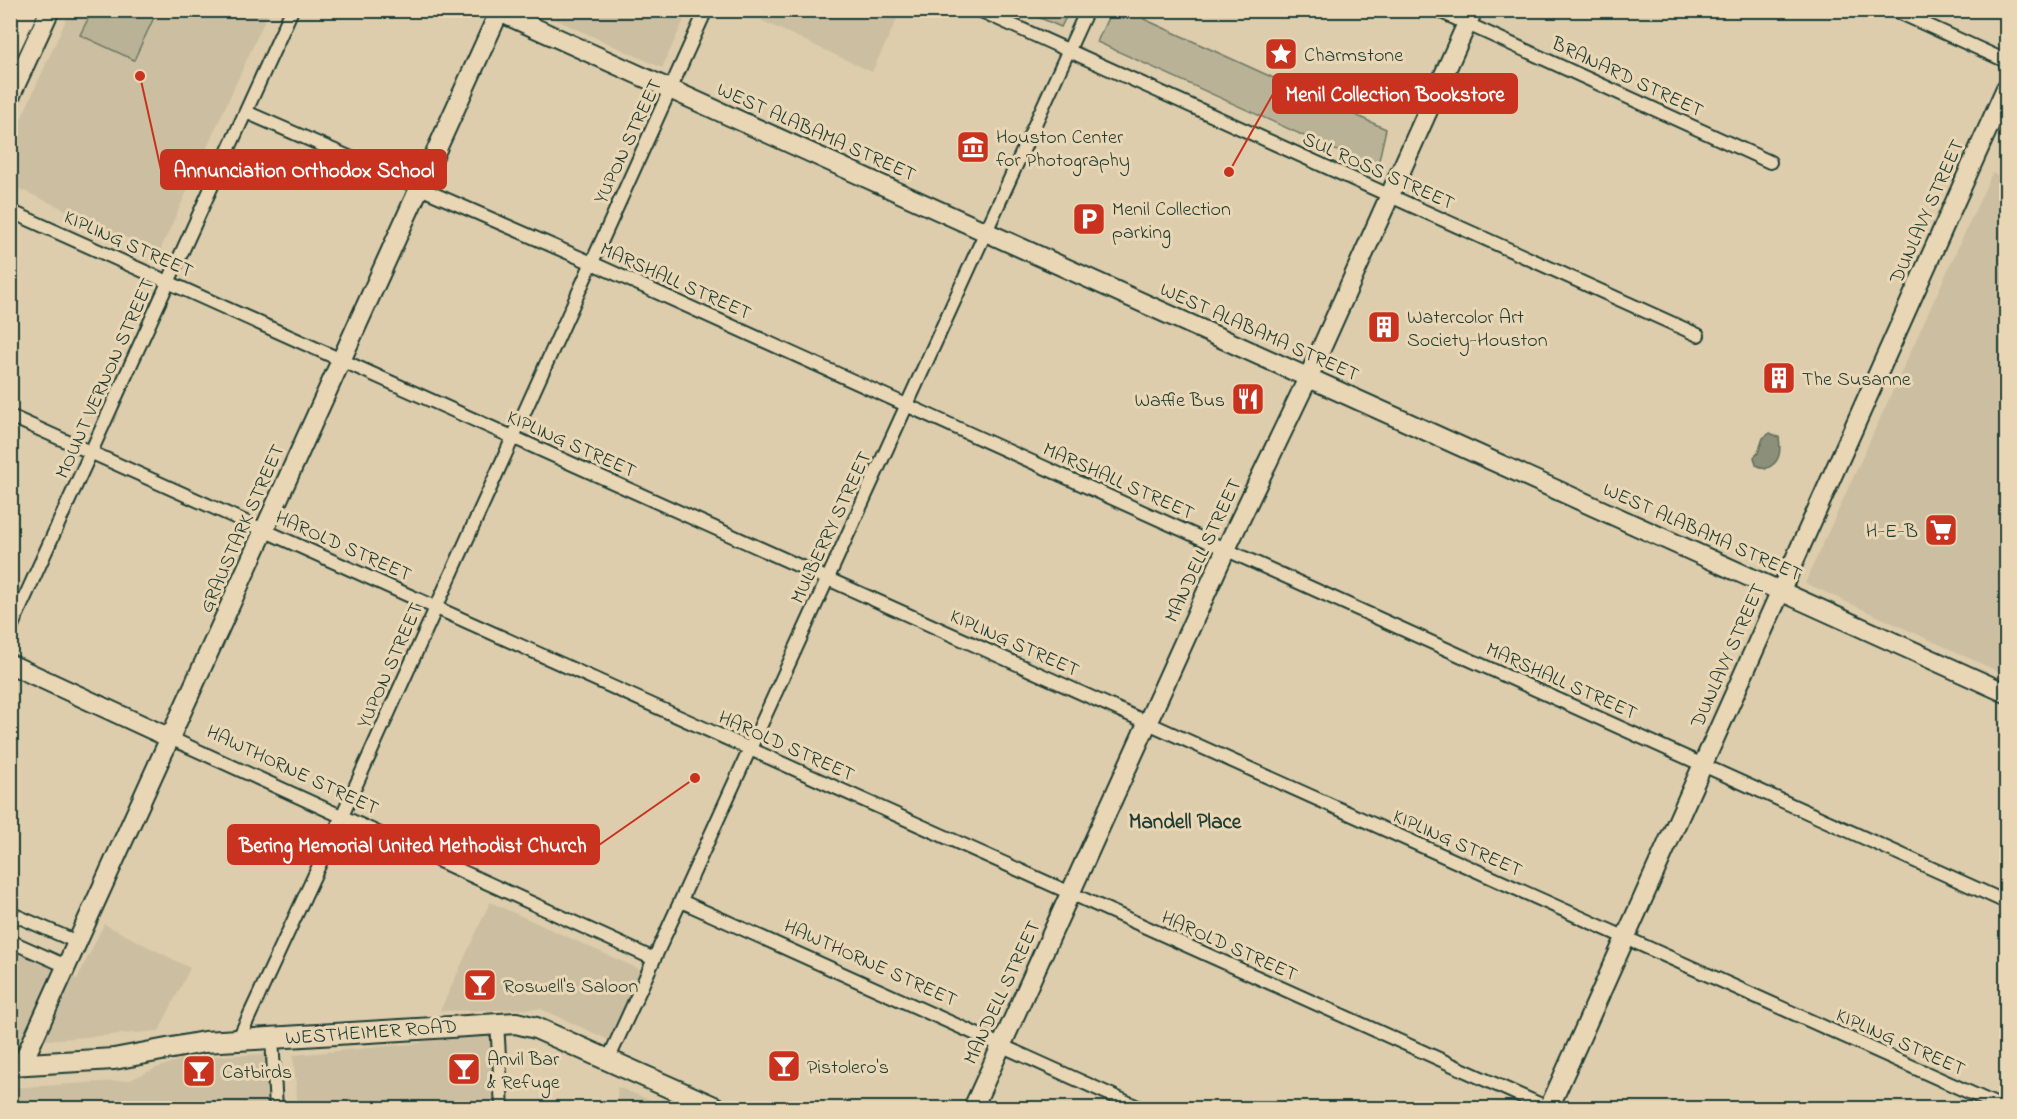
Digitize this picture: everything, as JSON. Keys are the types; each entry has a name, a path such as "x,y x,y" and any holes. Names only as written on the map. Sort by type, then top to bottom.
{"main road":[{"name":"WESTHEIMER ROAD","path":"16,1065 114,1059 138,1056 178,1046 237,1040 516,1023 536,1028 716,1108"}],"street":[{"name":"MOUNT VERNON STREET","path":"10,630 292,10"},
{"name":"YUPON STREET","path":"237,1040 342,816 706,10"},
{"name":"SUL ROSS STREET","path":"979,10 1698,335"},
{"name":"MULBERRY STREET","path":"608,1060 1087,10"},
{"name":"BRANARD STREET","path":"1437,10 1470,17 1770,162"},
{"path":"1894,10 2007,61"},
{"name":"WEST ALABAMA STREET","path":"498,11 2007,693"},
{"name":"GRAUSTARK STREET","path":"16,1065 77,942 420,188 498,11"},
{"path":"10,50 39,12"},
{"path":"10,97 39,12"},
{"name":"MANDELL STREET","path":"973,1108 1226,549 1308,378 1470,17"},
{"name":"DUNLAVY STREET","path":"1549,1108 2007,88"},
{"name":"MARSHALL STREET","path":"246,112 592,263 2007,902"},
{"name":"KIPLING STREET","path":"10,211 2004,1108"},
{"name":"HAROLD STREET","path":"10,416 1549,1108"},
{"name":"HAWTHORNE STREET","path":"10,664 654,959"},
{"name":"HAWTHORNE STREET","path":"681,901 1140,1108"},
{"path":"10,913 77,942"},
{"path":"10,941 66,966"},
{"path":"497,1023 502,1108"},
{"path":"272,1038 276,1108"}],"shaded area":[{"path":"92,10 157,11 134,60 80,35"},
{"path":"767,10 901,11 872,72 762,21"},
{"path":"70,11 269,11 159,253 11,185 11,141"},
{"path":"537,11 688,11 662,68"},
{"path":"1024,11 1069,11 1061,27"},
{"path":"1111,11 1147,11 1144,19 1386,129 1377,169 1097,42"},
{"path":"1992,173 2006,179 2006,675 1805,583"},
{"path":"1770,433 1779,437 1780,452 1777,460 1765,469 1756,465 1754,457 1758,453 1763,438"},
{"path":"490,902 643,971 611,1041 541,1009 440,1011"},
{"path":"104,924 190,968 159,1031 11,1043 11,950 77,979"},
{"path":"491,1034 493,1107 298,1108 293,1055"},
{"path":"267,1054 270,1104 192,1108 11,1108 11,1088 130,1080 188,1057"},
{"path":"617,1087 671,1108 618,1108"}],"place":[{"name":"Charmstone","path":"1281,54"},
{"name":"Annunciation Orthodox School","path":"140,76"},
{"name":"Houston Center for Photography","path":"973,147"},
{"name":"Menil Collection Bookstore","path":"1229,172"},
{"name":"Menil Collection parking","path":"1089,219"},
{"name":"Watercolor Art Society-Houston","path":"1384,327"},
{"name":"The Susanne","path":"1779,378"},
{"name":"Waffle Bus","path":"1248,399"},
{"name":"H-E-B","path":"1941,530"},
{"name":"Bering Memorial United Methodist Church","path":"695,778"},
{"name":"Roswell's Saloon","path":"480,985"},
{"name":"Pistolero's","path":"784,1066"},
{"name":"Anvil Bar & Refuge","path":"464,1069"},
{"name":"Catbirds","path":"199,1071"}],"district":[{"name":"Mandell Place","path":"1185,821"}]}
